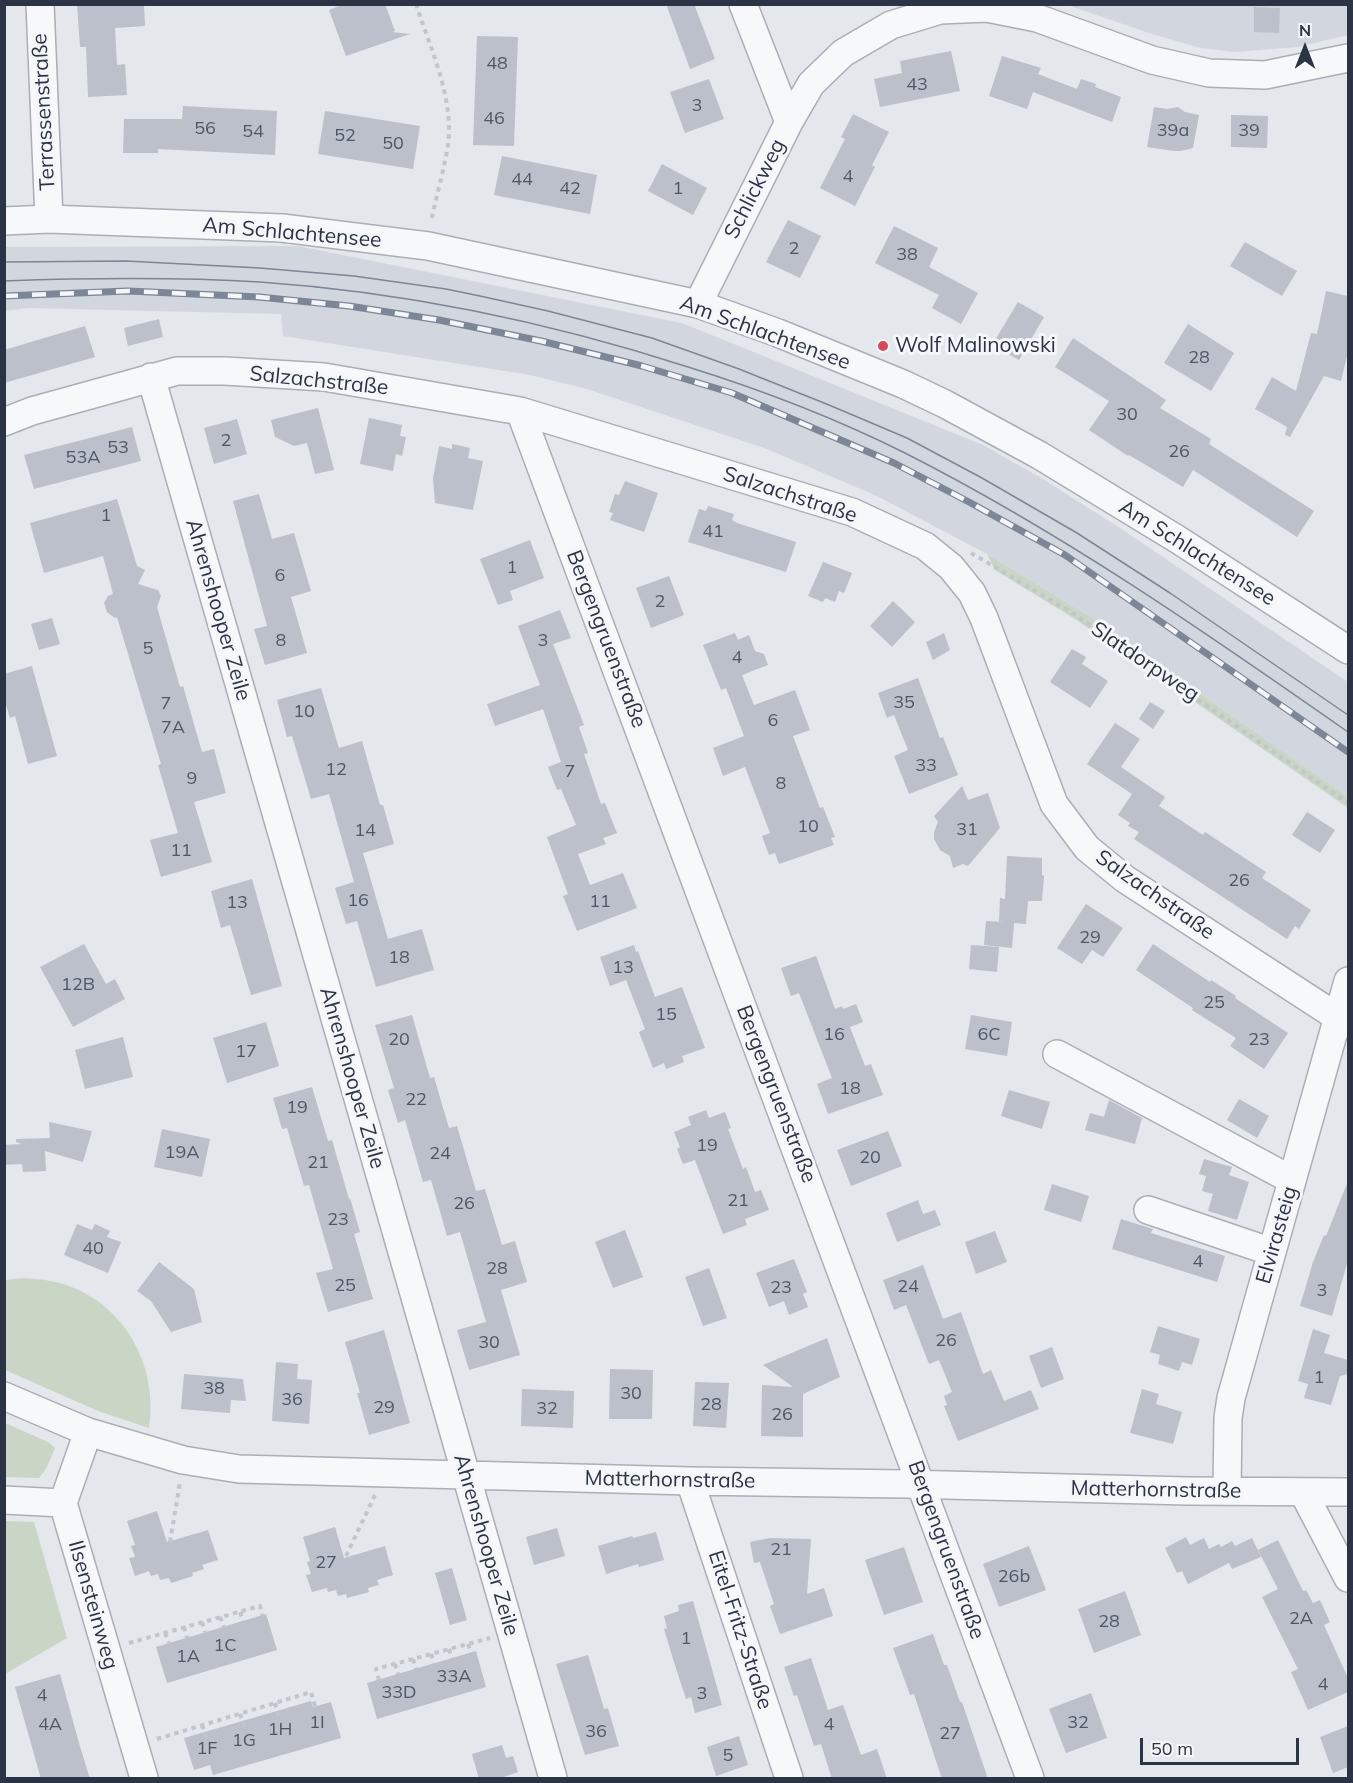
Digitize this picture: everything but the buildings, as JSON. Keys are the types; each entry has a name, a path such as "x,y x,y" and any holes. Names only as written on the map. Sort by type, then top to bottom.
{"street":[{"name":"Terrassenstraße","path":"39,4 49,219"},
{"name":"Schlickweg","path":"698,304 789,122 743,4"},
{"path":"789,122 811,84 843,53 891,25 940,10 987,8 1037,18 1152,60 1209,73 1265,75 1348,58"},
{"name":"Am Schlachtensee","path":"4,221 49,219 282,228 428,246 698,304 778,333 903,384 955,409 1039,455 1177,539 1348,650"},
{"name":"Salzachstraße","path":"4,422 32,411 177,371 225,371 324,377 520,411 852,513 925,546 951,567 972,593 984,618 1054,804 1087,848 1125,879 1344,1021"},
{"name":"Ahrenshooper Zeile","path":"151,377 553,1779"},
{"name":"Bergengruenstraße","path":"520,411 1030,1779"},
{"name":"Elvirasteig","path":"1227,1491 1228,1418 1231,1398 1292,1180 1344,1021 1348,981"},
{"path":"1058,1054 1292,1180"},
{"path":"1148,1210 1272,1252"},
{"name":"Matterhornstraße","path":"4,1396 88,1432 183,1460 239,1469 690,1481 1348,1492"},
{"path":"4,1500 63,1503 88,1432"},
{"name":"Eitel-Fritz-Straße","path":"690,1481 789,1779"},
{"path":"1303,1492 1348,1578"},
{"name":"Ilsensteinweg","path":"63,1503 144,1779"}],"path":[{"path":"416,4 442,82 448,114 448,144 431,222"},
{"name":"Slatdorpweg","path":"970,552 1080,617 1348,803"},
{"path":"170,1542 180,1482"},
{"path":"346,1556 376,1494"},
{"path":"122,1645 260,1606 262,1615"},
{"path":"240,1612 243,1621"},
{"path":"220,1617 224,1626"},
{"path":"202,1622 205,1632"},
{"path":"184,1627 187,1638"},
{"path":"165,1633 169,1643"},
{"path":"379,1680 376,1669 494,1637"},
{"path":"468,1644 471,1653"},
{"path":"448,1649 452,1658"},
{"path":"431,1654 434,1664"},
{"path":"413,1659 416,1669"},
{"path":"395,1664 398,1674"},
{"path":"150,1741 312,1692 315,1706"},
{"path":"274,1703 279,1717"},
{"path":"240,1714 244,1726"},
{"path":"202,1725 206,1737"}],"shaded area":[{"path":"1067,5 1348,5 1348,35 1298,47 1235,52 1201,48"},
{"path":"298,246 682,323 983,445 1043,479 1120,528 1348,682 1348,797 1089,616 987,554 877,496 767,449 587,389 530,375 283,336 281,314 28,308 5,311 4,247"}],"green space":[{"path":"987,554 1089,616 1348,797 1348,808 1075,619 995,570"},
{"path":"24,1278 49,1281 74,1288 93,1298 110,1311 124,1327 136,1345 144,1364 151,1406 149,1428 98,1411 5,1370 5,1280"},
{"path":"5,1423 48,1442 55,1448 47,1467 39,1478 5,1477"},
{"path":"5,1521 34,1522 67,1638 5,1674"}],"tram line":[{"path":"4,262 126,261 260,268 354,276 480,296 652,338 739,369 907,438 982,478 1077,533 1170,593 1348,715"},
{"path":"4,281 196,279 260,282 368,293 422,301 530,323 636,351 716,376 771,395 852,428 905,453 1020,516 1131,585 1348,732"}],"railway":[{"path":"4,296 128,291 259,297 349,306 439,320 541,341 642,366 732,393 894,463 1065,555 1348,752"}],"place":[{"name":"Wolf Malinowski","path":"883,346"}]}
